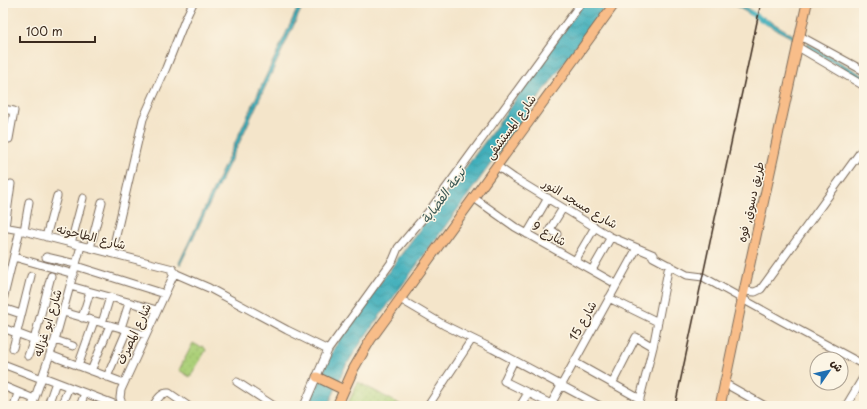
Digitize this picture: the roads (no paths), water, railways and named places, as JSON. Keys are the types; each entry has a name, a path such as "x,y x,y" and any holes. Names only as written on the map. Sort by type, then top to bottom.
{"main road":[{"name":"شارع المستشفى","path":"337,406 342,389 365,348 615,3"},
{"name":"طريق دسوق, فوه","path":"720,406 807,3"},
{"path":"318,378 342,389"}],"street":[{"path":"112,253 143,119 166,68 184,20 193,3"},
{"path":"304,406 318,378 328,350 393,260 398,248 430,210 581,3"},
{"path":"800,36 864,71"},
{"path":"798,47 863,84"},
{"path":"3,109 14,111 9,139 3,138"},
{"path":"743,295 755,292 761,288 864,147"},
{"name":"شارع مسجد النور","path":"497,166 595,227 654,256 687,275 703,277 743,295 864,364"},
{"path":"4,227 11,184"},
{"path":"46,237 56,196"},
{"path":"71,243 83,198"},
{"name":"شارع 9","path":"474,198 504,220 527,234 616,284"},
{"path":"527,234 548,198"},
{"path":"3,300 30,202"},
{"path":"90,248 102,202"},
{"path":"557,234 550,229 563,208"},
{"name":"شارع الطاحونه","path":"4,227 112,253 174,271 328,350"},
{"path":"575,261 595,227"},
{"path":"592,270 612,236"},
{"name":"شارع ابو غزاله","path":"33,402 64,312 81,246"},
{"name":"شارع 15","path":"550,405 636,248"},
{"path":"14,257 74,274"},
{"path":"46,257 76,265 165,294"},
{"path":"574,362 612,384 639,403 653,347 669,265"},
{"name":"شارع المصرف","path":"123,406 120,394 124,383 174,271"},
{"path":"13,348 31,276"},
{"path":"28,356 34,340 51,276"},
{"path":"70,286 157,310"},
{"path":"82,318 90,292"},
{"path":"78,366 110,298"},
{"path":"609,298 658,322"},
{"path":"400,299 444,325 600,406"},
{"path":"107,376 124,329 129,303"},
{"path":"3,308 21,314"},
{"path":"64,312 146,336"},
{"path":"91,371 110,325"},
{"path":"3,328 53,347"},
{"path":"612,384 636,337 653,347"},
{"path":"428,406 472,339"},
{"path":"55,340 73,346"},
{"path":"50,355 124,383"},
{"path":"514,360 504,381 528,392 550,405"},
{"path":"3,364 85,393 101,403 119,406"},
{"path":"846,406 864,376"},
{"path":"48,405 56,382"},
{"path":"237,382 274,406"},
{"path":"724,383 765,406"},
{"path":"61,406 69,387"},
{"path":"3,388 18,393 33,402"},
{"path":"520,406 528,392"},
{"path":"14,406 18,393"},
{"path":"80,406 85,393"},
{"path":"153,406 163,393 169,393 188,406"}],"water":[{"path":"300,3 304,3 241,139 180,265 179,263"},
{"path":"584,3 608,3 366,335 345,367 328,406 308,406 334,348 368,299 498,124"},
{"path":"731,3 742,5 757,15 756,18"},
{"path":"763,17 795,36 794,39 762,22"},
{"path":"807,43 864,76 864,81 806,47"}],"waterway":[{"path":"751,13 768,23"}],"railway":[{"path":"675,406 761,3"}],"water label":[{"name":"ترعة القضابة","path":"443,195"}]}
